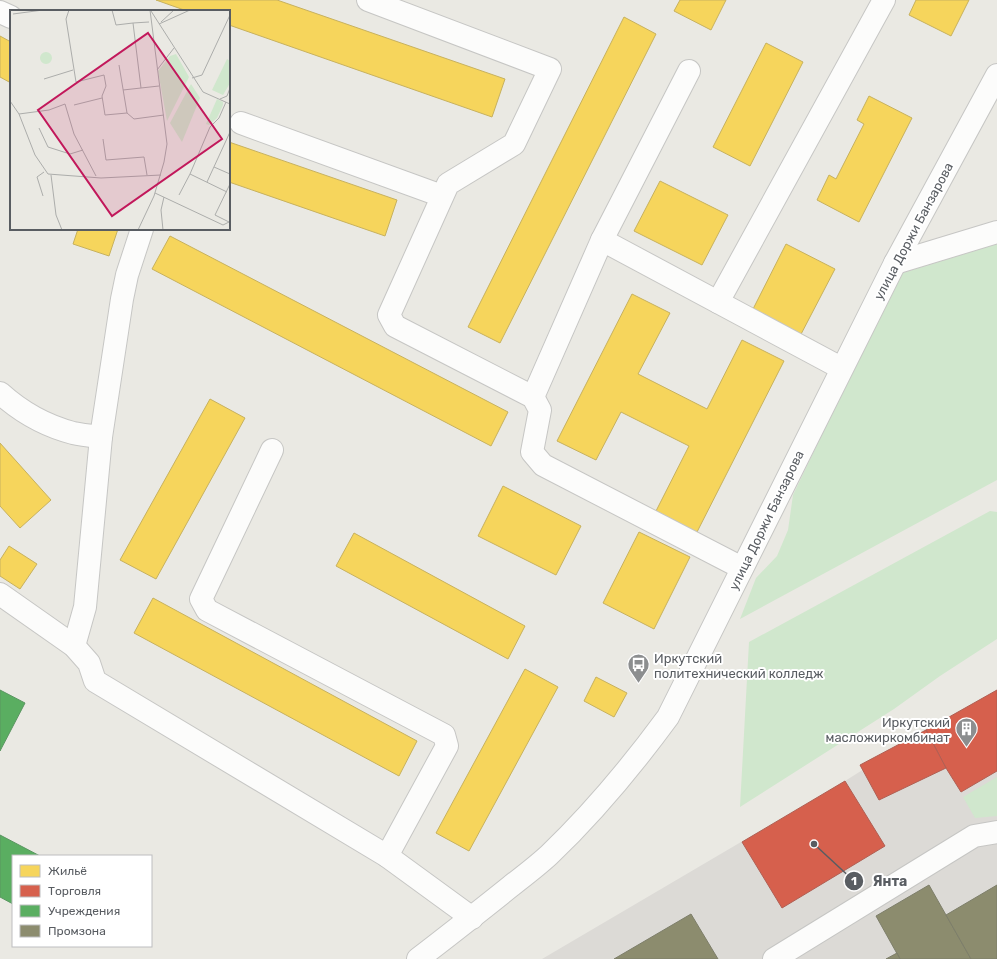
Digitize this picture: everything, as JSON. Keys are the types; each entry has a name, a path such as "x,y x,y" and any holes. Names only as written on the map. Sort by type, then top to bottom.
{"street":[{"path":"368,0 550,69 514,144 448,184 389,315 395,326 533,397 540,410 532,452 543,465 742,568"},
{"path":"718,302 884,0"},
{"path":"0,12 10,17"},
{"path":"533,397 602,240 689,71"},
{"name":"улица Доржи Банзарова","path":"418,959 472,918 548,856 606,795 642,753 668,717 841,368 895,263 997,75"},
{"path":"241,123 442,196"},
{"path":"74,646 85,607 101,437 122,299 127,275 142,230"},
{"path":"895,263 997,232"},
{"path":"602,240 841,368"},
{"path":"0,393 9,401 42,423 74,433 101,437"},
{"path":"272,450 201,598 207,610 444,735 447,746 387,856"},
{"path":"0,594 74,646 89,663 95,681 387,856 472,918"},
{"path":"774,959 974,836 997,832"}],"shaded area":[{"path":"997,690 997,959 542,959 845,781 926,730"}],"green space":[{"path":"997,244 997,480 740,619 756,578 777,556 788,530 793,495 899,274"},
{"path":"990,511 997,512 997,639 940,676 894,709 740,807 749,642"},
{"path":"997,777 997,816 975,818 963,797"}],"building: Жильё":[{"path":"156,0 277,0 505,79 492,117 230,25 230,10 184,10"},
{"path":"680,0 726,0 711,30 674,11"},
{"path":"916,0 969,0 951,36 909,15"},
{"path":"624,17 656,34 500,343 468,327"},
{"path":"0,36 10,41 10,82 0,77"},
{"path":"766,43 803,62 750,166 713,147"},
{"path":"869,96 912,118 859,222 817,200 829,175 836,179 864,124 857,120"},
{"path":"230,142 397,200 385,236 230,182"},
{"path":"660,181 728,215 702,265 634,231"},
{"path":"78,230 118,230 109,256 73,244"},
{"path":"170,236 508,412 491,446 152,269"},
{"path":"786,244 835,269 799,338 751,313"},
{"path":"632,294 670,313 638,374 707,409 742,340 784,361 696,534 655,513 689,446 621,412 596,460 557,441"},
{"path":"210,399 245,418 156,579 120,560"},
{"path":"0,443 51,500 20,528 0,506"},
{"path":"503,486 581,526 556,575 478,536"},
{"path":"639,532 690,557 654,629 603,603"},
{"path":"354,533 525,626 508,659 336,566"},
{"path":"9,546 37,564 20,589 0,576 0,560"},
{"path":"153,598 417,741 399,776 134,633"},
{"path":"525,669 558,687 469,851 436,833"},
{"path":"596,677 627,693 614,717 584,701"}],"building: Торговля":[{"name":"Иркутский масложиркомбинат","path":"997,690 997,771 961,792 946,768 926,730"},
{"name":"Иркутский масложиркомбинат","path":"926,730 946,768 879,800 860,765"},
{"path":"845,781 885,846 782,908 742,842"}],"building: Учреждения":[{"path":"0,690 25,703 0,751"},
{"path":"0,835 38,855 12,855 12,903 0,897"}],"building: Промзона":[{"path":"929,885 971,959 900,959 876,916"},
{"path":"997,885 997,959 971,959 946,915"},
{"path":"691,914 718,959 614,959"},
{"path":"897,953 900,959 886,959"}],"place":[{"name":"Иркутский политехнический колледж","path":"638,684"},
{"name":"Иркутский масложиркомбинат","path":"966,748"},
{"name":"Янта","path":"814,844"}]}
